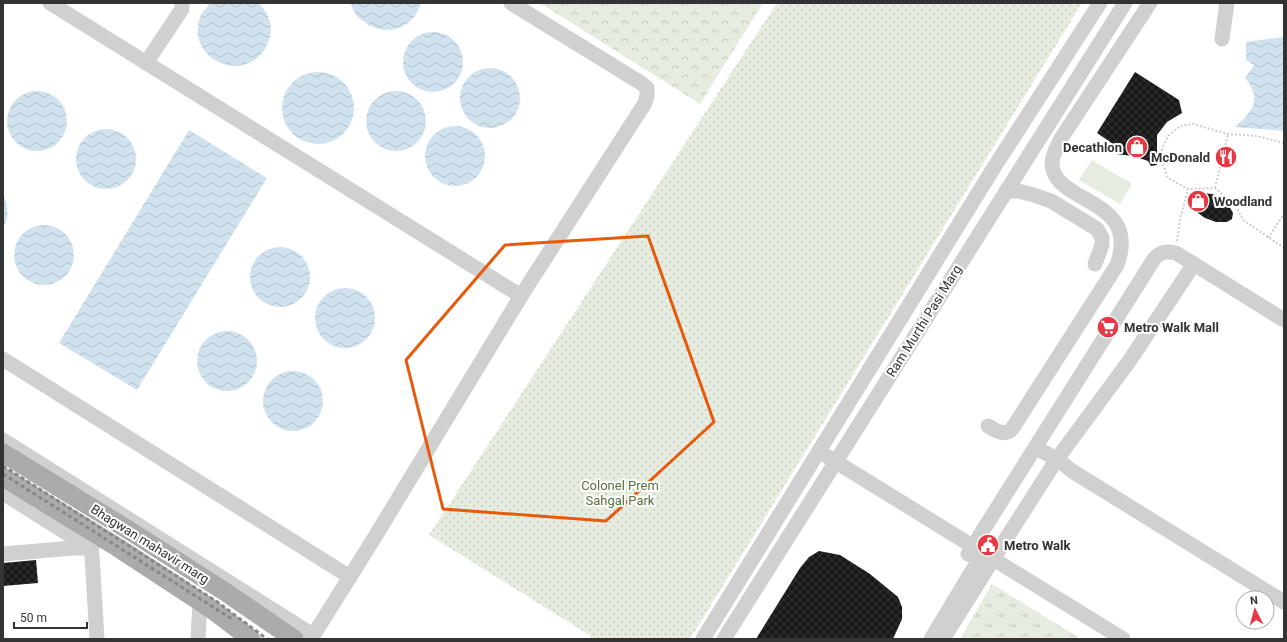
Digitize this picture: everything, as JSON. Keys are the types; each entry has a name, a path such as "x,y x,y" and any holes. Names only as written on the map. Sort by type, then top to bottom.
{"main road":[{"name":"Bhagwan mahavir marg","path":"3,452 224,591 294,639"},
{"name":"Bhagwan mahavir marg","path":"3,477 117,547 200,602 250,639"}],"street":[{"path":"50,3 521,296"},
{"path":"146,63 182,9 182,3"},
{"path":"3,440 312,637 521,296 645,103 647,88 641,83 511,3"},
{"name":"Ram Murthi Pasi Marg","path":"703,639 992,170 1100,3"},
{"name":"Ram Murthi Pasi Marg","path":"724,639 1125,3"},
{"path":"988,426 1005,434 1009,433 1112,274 1121,254 1122,243 1120,231 1115,221 1107,213 1064,185 1056,178 1052,162 1056,148 1062,136 1150,3"},
{"path":"1222,39 1227,3"},
{"path":"1107,31 1119,32 1138,22"},
{"path":"1094,86 1101,58 1097,47"},
{"path":"1006,191 1023,192 1051,201 1097,229 1102,238 1102,245 1095,264"},
{"path":"943,639 980,558 1032,453 1154,258 1159,253 1166,251 1176,253 1284,320"},
{"path":"930,639 980,558 1057,459 1130,360 1194,264"},
{"path":"3,359 350,577"},
{"path":"1032,453 1057,459 1072,470 1284,602"},
{"path":"816,455 1105,639"},
{"path":"3,493 90,548 92,555 97,639"},
{"path":"3,554 73,548 117,547"},
{"path":"980,558 1123,639"},
{"path":"198,639 200,602"}],"path":[{"path":"1284,144 1257,136 1228,134 1193,124 1180,126 1168,136 1162,148 1162,162 1168,178 1188,189 1215,188 1235,204 1243,220 1284,248"},
{"path":"1215,188 1228,134"},
{"path":"1176,253 1180,219 1188,189"},
{"path":"1268,238 1284,214"}],"highlighted area":[{"path":"648,236 714,422 606,521 443,509 406,360 505,245"}],"green space":[{"path":"540,3 763,3 700,104"},
{"name":"Colonel Prem Sahgal Park","path":"777,3 1082,3 690,639 590,639 591,636 429,535"},
{"path":"1092,160 1132,184 1120,204 1079,180"},
{"path":"992,584 1081,639 960,639"}],"water":[{"path":"210,3 258,3 267,13 271,27 270,36 262,53 250,63 237,66 223,64 210,57 201,46 198,32 201,15"},
{"path":"351,3 421,3 412,20 405,25 389,30 371,26 363,21 355,13"},
{"path":"427,32 439,32 455,40 461,50 463,62 461,74 455,84 439,92 427,92 411,84 403,68 403,56 411,40"},
{"path":"1284,37 1284,131 1235,127 1250,111 1254,99 1250,86 1245,78 1254,65 1246,60 1246,42"},
{"path":"484,68 496,68 512,76 518,86 520,98 518,110 512,120 496,128 484,128 468,120 460,104 460,92 468,76"},
{"path":"318,72 338,78 348,88 354,108 348,128 338,138 318,144 298,138 288,128 282,108 288,88 298,78"},
{"path":"31,91 43,91 59,99 65,109 67,121 65,133 59,143 43,151 31,151 15,143 7,127 7,115 15,99"},
{"path":"390,91 402,91 418,99 424,109 426,121 424,133 418,143 402,151 390,151 374,143 366,127 366,115 374,99"},
{"path":"449,126 461,126 477,134 483,144 485,156 483,168 477,178 461,186 449,186 433,178 425,162 425,150 433,134"},
{"path":"100,129 112,129 128,137 134,147 136,159 134,171 128,181 112,189 100,189 84,181 76,165 76,153 84,137"},
{"path":"189,130 267,178 137,390 59,343"},
{"path":"3,194 8,211 7,219 3,228"},
{"path":"38,225 50,225 66,233 72,243 74,255 72,267 66,277 50,285 38,285 22,277 14,261 14,249 22,233"},
{"path":"274,247 286,247 302,255 308,265 310,277 308,289 302,299 286,307 274,307 258,299 250,283 250,271 258,255"},
{"path":"339,288 351,288 367,296 373,306 375,318 373,330 367,340 351,348 339,348 323,340 315,324 315,312 323,296"},
{"path":"221,331 233,331 249,339 255,349 257,361 255,373 249,383 233,391 221,391 205,383 197,367 197,355 205,339"},
{"path":"287,371 299,371 315,379 321,389 323,401 321,413 315,423 299,431 287,431 271,423 263,407 263,395 271,379"}],"building":[{"path":"1135,72 1179,100 1182,113 1167,122 1157,135 1157,165 1151,166 1148,161 1133,156 1116,154 1113,144 1097,133"},
{"path":"1203,193 1220,197 1228,204 1233,213 1232,219 1227,222 1216,222 1205,218 1198,213 1195,205 1196,198"},
{"path":"819,551 840,555 870,574 898,597 902,607 902,619 893,639 756,639 800,568 809,557"},
{"path":"36,560 38,583 3,586 3,563"}],"railway":[{"path":"3,466 216,601 267,639"},
{"path":"3,474 232,619"}],"place":[{"name":"Decathlon","path":"1137,147"},
{"name":"McDonald","path":"1226,157"},
{"name":"Woodland","path":"1198,201"},
{"name":"Metro Walk Mall","path":"1108,327"},
{"name":"Metro Walk","path":"988,545"}]}
